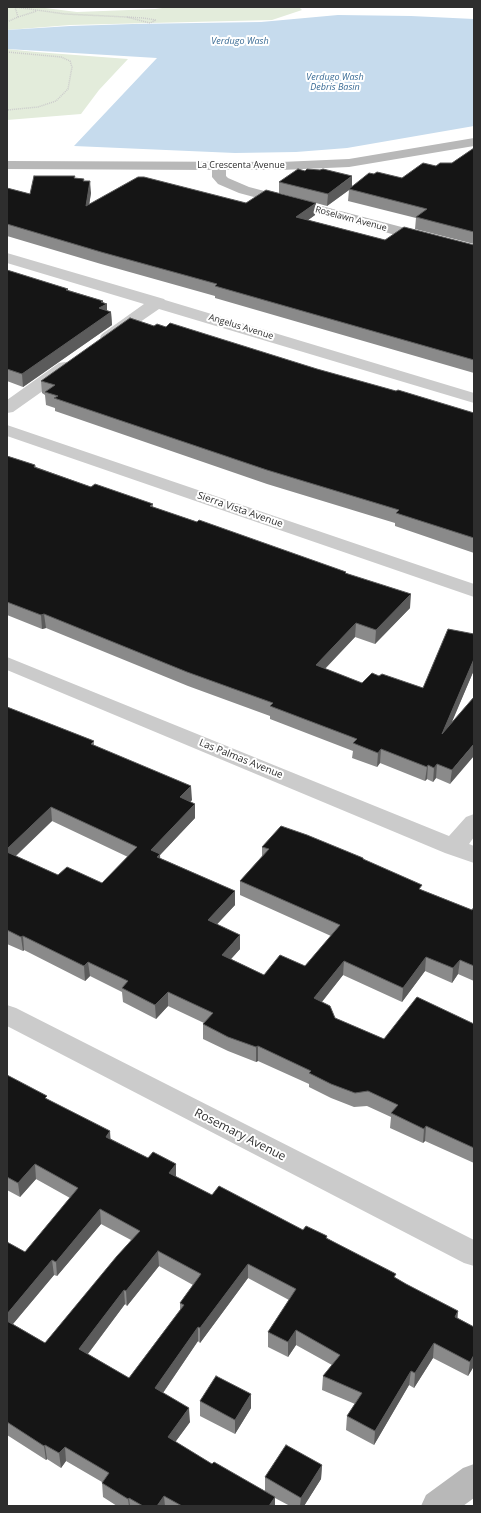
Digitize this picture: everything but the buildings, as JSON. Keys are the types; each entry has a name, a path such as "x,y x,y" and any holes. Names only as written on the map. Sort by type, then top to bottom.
{"main road":[{"name":"La Crescenta Avenue","path":"7,165 281,166 349,163 474,142"},
{"name":"Roselawn Avenue","path":"219,165 219,177 223,181 244,190 474,251"},
{"path":"437,1506 474,1479"}],"street":[{"name":"Angelus Avenue","path":"7,258 158,302 474,398"},
{"path":"97,345 158,302"},
{"path":"7,408 78,359"},
{"name":"Sierra Vista Avenue","path":"7,430 474,591"},
{"name":"Las Palmas Avenue","path":"7,663 474,855"},
{"path":"453,847 474,822"},
{"name":"Rosemary Avenue","path":"7,1015 474,1254"}],"path":[{"path":"18,17 15,7 65,14 152,18 156,20 143,22 126,17"},
{"path":"7,22 18,17 40,11"},
{"path":"7,52 61,57 70,61 72,67 68,89 56,101 38,107 7,110"}],"green space":[{"path":"7,7 37,7 77,12 170,7 299,7 302,10 272,20 70,25 7,30"},
{"path":"7,49 128,59 99,90 81,114 7,120"}],"water":[{"name":"Verdugo Wash Debris Basin","path":"338,15 474,19 474,126 347,148 296,152 235,153 74,146 157,58 7,49 7,30 133,24 261,22"}],"water label":[{"name":"Verdugo Wash","path":"240,41"}]}
